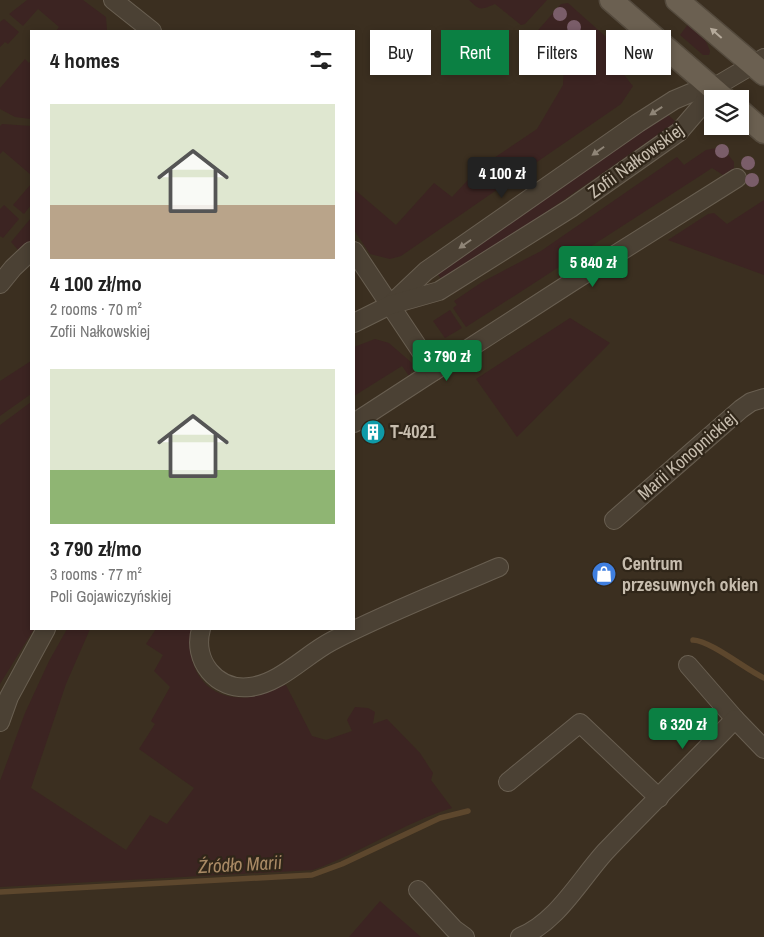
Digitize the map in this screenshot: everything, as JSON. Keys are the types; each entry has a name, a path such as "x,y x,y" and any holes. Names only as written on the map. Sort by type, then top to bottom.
{"main road":[{"path":"611,0 716,90"},
{"path":"677,0 760,65"},
{"path":"749,119 764,132"}],"street":[{"path":"113,0 151,30"},
{"name":"Zofii Nałkowskiej","path":"723,90 760,65"},
{"name":"Zofii Nałkowskiej","path":"390,305 426,271 638,123 674,100 693,92 704,92"},
{"name":"Zofii Nałkowskiej","path":"355,322 390,305 439,291 571,208 679,132 704,103"},
{"path":"355,422 737,178"},
{"path":"0,284 30,252"},
{"path":"355,253 434,371"},
{"name":"Marii Konopnickiej","path":"614,520 741,409 751,402 764,398"},
{"path":"201,630 199,636 200,656 209,672 215,678 238,688 261,685 331,641 499,567"},
{"path":"0,722 9,697 45,630"},
{"path":"688,665 764,749"},
{"path":"520,937 530,933 546,921 606,851 736,719"},
{"path":"508,782 580,723 659,798"},
{"path":"418,890 454,930 465,937"}],"shaded area":[{"path":"27,0 83,0 106,17 107,30 57,30 59,27 38,9 23,26 9,14"},
{"path":"469,0 547,0 525,24 521,25 495,4 478,8"},
{"path":"568,3 606,37 606,75 624,75 633,86 621,104 401,256 390,259 370,254 355,232 355,190 396,225 434,183 452,197 479,168 537,129 563,85 563,75 596,75 596,30 538,30 561,4"},
{"path":"4,19 19,32 8,44 5,42 0,47 0,22"},
{"path":"689,23 704,39 710,51 709,55 703,55 680,35"},
{"path":"25,59 29,63 30,62 30,119 15,117 0,109 0,88"},
{"path":"666,113 676,122 444,283 437,273"},
{"path":"2,124 30,126 30,174 3,151 0,154 0,126"},
{"path":"722,147 734,162 734,168 723,175 712,168 466,327 453,308 457,305 454,301 482,282 541,251 677,157 684,165 706,150"},
{"path":"30,185 30,206 24,214 13,205"},
{"path":"764,200 764,275 668,240 708,214 714,213 727,224"},
{"path":"4,205 19,219 3,238 0,236 0,209"},
{"path":"30,219 30,245 21,253 11,242"},
{"path":"450,310 462,328 445,338 433,321"},
{"path":"570,318 610,343 517,437 476,379"},
{"path":"375,339 389,343 412,363 412,371 409,376 402,366 355,395 355,347"},
{"path":"30,362 30,395 0,416 0,381"},
{"path":"30,403 30,630 33,630 0,684 0,425"},
{"path":"66,630 90,630 66,684 31,788 126,850 150,815 167,824 194,788 139,749 155,724 151,721 170,687 154,671 163,655 146,644 155,630 192,630 190,644 195,669 202,680 222,694 235,697 250,697 286,685 312,736 326,740 352,731 347,720 355,707 368,708 375,712 373,724 387,719 420,753 433,773 431,780 452,808 416,822 313,870 0,887 0,781 25,713 49,661"},
{"path":"380,901 421,937 349,937"}],"waterway":[{"name":"Źródło Marii","path":"693,640 709,645 764,678"},
{"name":"Źródło Marii","path":"0,892 312,875 342,864 440,818 468,811"}],"place":[{"name":"T-4021","path":"373,432"},
{"name":"Centrum przesuwnych okien","path":"604,574"}]}
